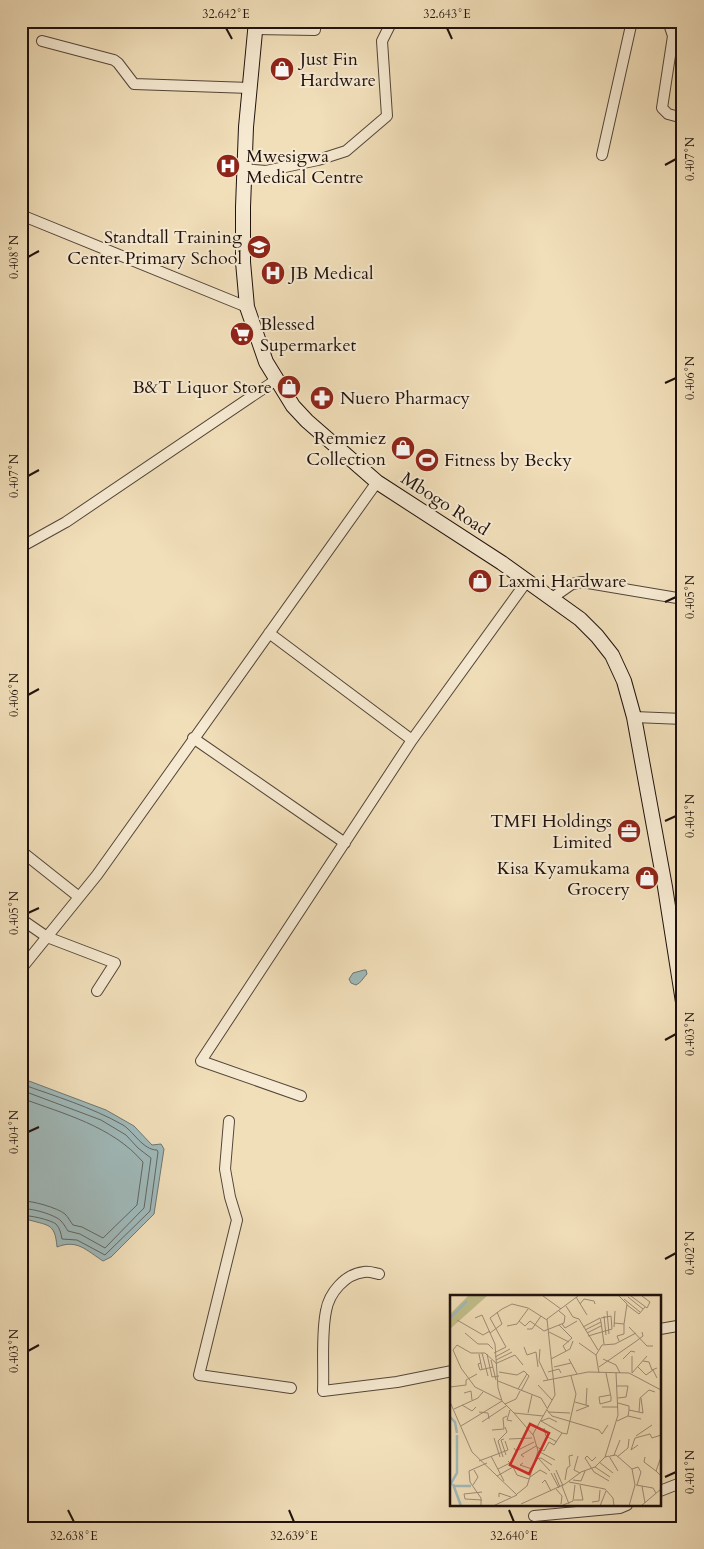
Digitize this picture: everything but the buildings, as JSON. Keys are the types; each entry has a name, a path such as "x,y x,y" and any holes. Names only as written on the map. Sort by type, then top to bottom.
{"main road":[{"name":"Mbogo Road","path":"256,25 244,169 243,262 247,307 266,362 293,406 307,421 377,482 552,598 580,619 612,655 624,680 634,717 681,978 683,1002"}],"street":[{"path":"256,25 315,30 315,22 319,21"},
{"path":"244,169 266,171 318,160 346,151 387,116 382,42 392,21"},
{"path":"602,155 632,21"},
{"path":"668,21 673,36 662,105 666,113 683,118"},
{"path":"42,41 114,60 134,84 250,88"},
{"path":"22,216 247,307"},
{"path":"21,547 66,522 276,380"},
{"path":"21,969 97,875 377,482"},
{"path":"301,1096 201,1061 412,740 528,581"},
{"path":"552,598 572,584 582,582 683,599"},
{"path":"269,633 412,740"},
{"path":"634,717 683,719"},
{"path":"193,738 345,843"},
{"path":"21,851 79,898"},
{"path":"21,919 47,937 115,963 97,991"},
{"path":"229,1121 225,1169 230,1197 238,1220 199,1375 290,1388"},
{"path":"379,1274 365,1272 352,1276 341,1283 331,1296 326,1310 323,1391 397,1382 450,1370"},
{"path":"662,1329 683,1325"},
{"path":"662,1490 683,1482"},
{"path":"534,1516 625,1506"}],"water":[{"path":"366,970 367,974 361,982 356,985 351,983 349,979 353,973"},
{"path":"21,1078 106,1110 134,1126 152,1145 161,1144 164,1149 154,1214 111,1257 103,1261 76,1245 70,1244 57,1247 52,1229 45,1224 26,1219 21,1221"}],"place":[{"name":"Just Fin Hardware","path":"282,69"},
{"name":"Mwesigwa Medical Centre","path":"228,166"},
{"name":"Standtall Training Center Primary School","path":"259,247"},
{"name":"JB Medical","path":"273,273"},
{"name":"Blessed Supermarket","path":"242,334"},
{"name":"B&T Liquor Store","path":"289,387"},
{"name":"Nuero Pharmacy","path":"322,398"},
{"name":"Remmiez Collection","path":"403,448"},
{"name":"Fitness by Becky","path":"427,460"},
{"name":"Laxmi Hardware","path":"480,581"},
{"name":"TMFI Holdings Limited","path":"629,831"},
{"name":"Kisa Kyamukama Grocery","path":"647,878"}]}
